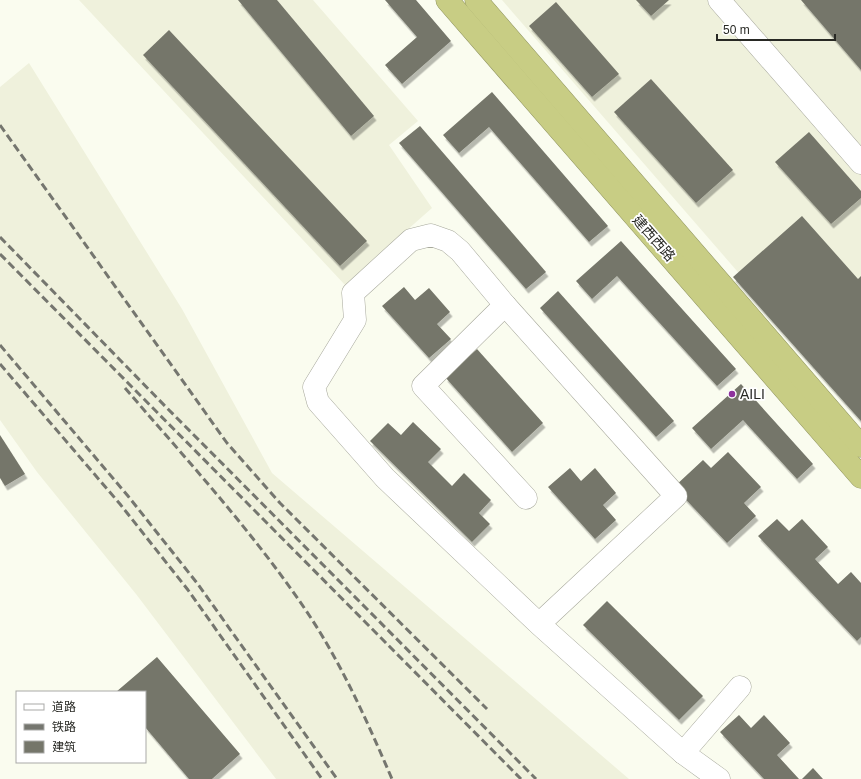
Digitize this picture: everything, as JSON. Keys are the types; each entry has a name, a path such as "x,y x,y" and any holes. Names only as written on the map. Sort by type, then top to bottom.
{"highway":[{"name":"建西西路","path":"447,0 861,477"},
{"name":"建西西路","path":"476,0 861,446"}],"lane":[{"path":"719,0 861,163"},
{"path":"539,624 676,496 506,306 460,251 448,241 431,235 411,240 353,293 355,320 314,387 318,402 385,478 539,624 683,754 719,779"},
{"path":"506,306 423,386 526,498"},
{"path":"683,754 740,687"}],"shaded area":[{"path":"79,0 313,0 418,121 389,145 432,208 345,285"},
{"path":"502,0 861,0 861,414"},
{"path":"29,63 182,309 272,473 629,779 276,779 136,594 37,472 0,420 0,87"}],"building":[{"path":"238,0 277,0 374,116 351,136"},
{"path":"385,0 416,0 451,41 402,84 385,65 417,37"},
{"path":"636,0 669,0 651,16"},
{"path":"801,0 861,0 861,70"},
{"path":"556,2 619,74 592,97 529,26"},
{"path":"169,30 367,241 340,266 143,55"},
{"path":"651,79 733,170 696,203 614,112"},
{"path":"492,92 608,226 589,242 489,127 459,153 443,135"},
{"path":"420,126 546,272 526,289 399,143"},
{"path":"809,132 861,191 861,198 831,224 775,162"},
{"path":"802,216 858,279 861,276 861,421 733,277"},
{"path":"621,241 736,369 717,386 617,276 592,299 576,281"},
{"path":"404,287 415,300 429,288 450,312 437,324 451,339 429,358 382,306"},
{"path":"558,291 674,421 656,437 540,308"},
{"path":"477,349 543,423 512,452 445,377"},
{"path":"741,384 813,464 797,479 743,420 711,449 692,428"},
{"path":"413,422 441,449 428,462 452,486 464,473 491,500 479,513 490,524 472,542 370,441 388,423 401,435"},
{"path":"0,435 25,474 5,486 0,478"},
{"path":"728,452 761,487 744,503 756,516 727,543 674,487 703,460 711,468"},
{"path":"570,468 581,481 595,468 616,493 603,505 616,520 595,539 548,487"},
{"path":"777,519 789,531 802,519 828,547 815,559 838,584 851,572 861,583 861,637 857,641 758,536"},
{"path":"607,601 703,696 679,720 583,625"},
{"path":"157,657 240,754 212,779 189,779 146,728 146,691 117,691"},
{"path":"739,715 751,728 764,715 790,743 777,755 799,779 764,779 720,732"},
{"path":"813,768 823,779 802,779"}],"railway":[{"path":"0,125 227,443 280,503 487,709"},
{"path":"0,237 165,406 536,779"},
{"path":"0,254 521,779"},
{"path":"0,345 128,496 197,583 337,779"},
{"path":"0,364 120,504 188,590 322,779"},
{"path":"125,388 241,524 285,580 305,609 342,671 392,779"}],"place":[{"name":"AILI","path":"732,394"}]}
